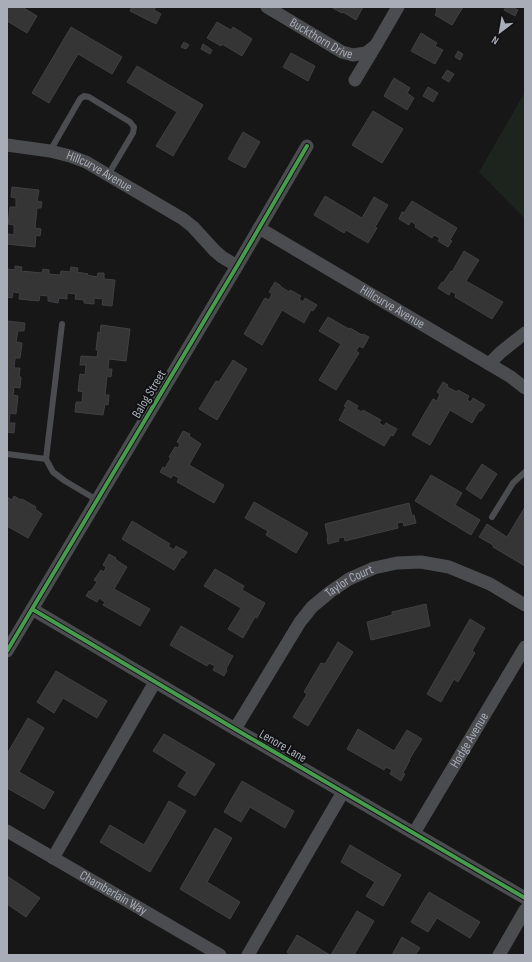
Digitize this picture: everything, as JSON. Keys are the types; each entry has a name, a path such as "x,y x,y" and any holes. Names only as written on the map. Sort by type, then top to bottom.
{"street":[{"name":"Buckthorn Drive","path":"267,7 342,52 353,55 366,54 376,45"},
{"path":"355,80 398,7"},
{"name":"Hillcurve Avenue","path":"7,145 50,151 86,162 183,219 193,227 215,251 236,266"},
{"name":"Balog Street","path":"7,651 307,146"},
{"name":"Hillcurve Avenue","path":"259,228 511,377 525,388"},
{"path":"489,364 501,352 525,333"},
{"name":"Taylor Court","path":"235,730 300,622 312,607 349,579 374,568 396,563 421,562 449,567 490,584 525,605"},
{"name":"Lenore Lane","path":"32,609 235,730 525,898"},
{"name":"Hodge Avenue","path":"414,833 525,647"},
{"path":"53,858 155,682"},
{"path":"248,955 343,792"},
{"name":"Chamberlain Way","path":"7,831 220,955"},
{"path":"499,955 525,910"}],"lane":[{"path":"50,151 80,99 84,96 88,97 130,122 134,128 133,133 108,175"},
{"path":"62,324 46,459 53,472 97,500"},
{"path":"7,454 46,459"},
{"path":"492,517 513,483 525,472"}],"shaded area":[{"path":"525,92 525,219 479,172"}],"building":[{"path":"7,7 22,7 37,16 27,33 7,21"},
{"path":"132,7 156,7 154,10 161,14 156,24 130,11"},
{"path":"331,7 363,7 356,20"},
{"path":"437,7 463,7 452,25 435,15"},
{"path":"506,7 512,7 518,10 515,16 504,10"},
{"path":"217,22 231,30 233,27 252,39 242,56 222,44 221,46 207,38"},
{"path":"71,27 122,57 112,74 78,54 49,103 32,93"},
{"path":"421,33 437,43 435,46 443,50 435,64 411,51"},
{"path":"184,42 189,45 186,49 181,47"},
{"path":"203,44 212,50 210,54 201,49"},
{"path":"458,51 463,54 460,60 455,57"},
{"path":"291,53 315,66 308,81 283,67"},
{"path":"137,66 203,105 173,156 156,146 177,112 127,82"},
{"path":"447,70 454,74 449,82 442,78"},
{"path":"394,78 410,88 407,93 414,98 407,110 384,96"},
{"path":"428,87 438,93 433,102 423,96"},
{"path":"373,111 403,129 382,163 352,145"},
{"path":"243,132 260,142 245,168 228,159"},
{"path":"12,187 39,190 37,201 42,202 41,208 37,208 35,228 41,229 40,236 36,235 35,247 7,244 8,234 14,235 14,225 8,224 10,207 16,207 16,198 11,197"},
{"path":"325,196 362,218 374,197 388,205 375,227 377,228 368,243 346,230 344,233 314,215"},
{"path":"412,201 457,228 448,247 438,241 440,238 434,235 432,238 415,227 416,225 411,221 409,225 399,219 402,212 404,213"},
{"path":"464,251 479,260 466,281 503,302 492,319 455,297 456,294 451,291 449,295 438,288 451,271 452,272"},
{"path":"15,266 22,267 21,271 42,273 43,269 49,270 49,274 60,275 61,271 70,272 71,267 78,268 77,272 97,277 98,273 104,273 104,279 115,280 112,306 102,305 103,299 94,298 94,304 84,303 84,300 75,299 76,294 67,293 67,299 59,298 58,303 48,301 48,296 40,295 39,301 19,299 20,293 13,292 12,298 7,297 7,269 15,270"},
{"path":"275,282 289,292 290,290 301,296 299,299 303,302 305,298 317,305 313,311 311,310 304,323 282,310 262,345 244,334 265,298 269,300 272,294 269,292"},
{"path":"328,317 349,329 350,328 369,337 363,348 359,346 356,351 359,353 336,390 319,380 341,344 319,331"},
{"path":"7,321 25,323 24,331 18,331 16,342 22,343 20,358 15,358 14,368 20,368 19,377 21,377 20,388 14,387 13,395 18,396 16,414 10,413 9,423 15,423 14,433 7,432"},
{"path":"101,325 130,329 126,361 109,359 108,369 112,369 111,377 107,376 105,395 109,395 108,405 105,404 103,415 75,412 76,402 82,402 83,392 78,391 80,374 85,375 86,365 80,365 81,356 97,357 98,350 96,350 98,332 100,333"},
{"path":"233,360 247,369 217,420 199,409 216,381 219,382"},
{"path":"443,382 448,385 447,387 457,392 458,390 469,396 467,400 471,402 473,398 485,405 481,411 479,411 472,423 450,410 430,445 412,435 433,399 437,401 440,394 437,392"},
{"path":"348,400 358,406 356,409 362,412 363,410 381,420 379,423 384,426 386,423 397,429 384,446 339,420"},
{"path":"183,431 190,434 189,436 201,444 189,465 224,485 214,503 177,482 179,478 173,475 171,478 160,472 163,467 165,468 171,458 169,457 175,447 178,448 180,444 177,442"},
{"path":"482,464 497,474 481,499 466,489"},
{"path":"431,475 462,493 455,505 480,520 471,535 415,501"},
{"path":"14,496 36,507 35,509 42,514 28,538 7,526 7,497 12,500"},
{"path":"254,502 308,533 296,553 266,535 268,531 245,518"},
{"path":"409,503 412,516 414,515 416,523 404,526 403,522 397,523 398,528 345,541 344,537 338,538 339,541 328,544 325,524"},
{"path":"525,507 525,566 479,537 487,524 507,537"},
{"path":"132,521 170,544 168,546 174,550 176,546 187,552 174,570 122,539"},
{"path":"109,554 127,567 114,589 150,609 140,626 103,605 105,602 99,598 97,602 86,596 97,582 94,580 101,570 104,572 106,567 103,565"},
{"path":"215,569 244,586 242,590 265,603 257,618 255,617 243,638 228,629 241,608 204,586"},
{"path":"426,604 430,626 371,640 367,622 392,615 392,612"},
{"path":"470,619 485,628 472,651 475,653 458,682 454,679 441,702 427,694"},
{"path":"181,626 233,656 224,676 213,670 215,666 209,663 207,666 170,645"},
{"path":"338,642 353,652 308,726 293,717 307,694 304,692 321,663 325,664"},
{"path":"56,671 107,701 97,718 63,698 54,713 37,702"},
{"path":"28,718 44,728 19,772 54,792 44,809 7,788 7,754"},
{"path":"358,729 394,751 407,730 422,739 409,760 403,773 405,774 401,781 390,774 392,770 386,767 384,770 347,749"},
{"path":"164,734 215,764 195,796 178,786 187,772 153,751"},
{"path":"242,781 294,811 285,828 250,807 241,822 224,812"},
{"path":"169,801 186,811 150,872 100,842 110,825 144,845"},
{"path":"215,828 232,838 207,882 240,902 230,919 180,889"},
{"path":"350,845 401,875 383,906 366,896 375,882 341,862"},
{"path":"7,876 40,898 26,917 7,904"},
{"path":"429,892 480,922 470,938 437,918 428,932 411,922"},
{"path":"357,911 374,921 354,955 331,955"},
{"path":"297,935 330,955 291,955 287,952"},
{"path":"402,937 420,948 415,955 392,955"}],"cycle path":[{"path":"7,651 307,146"},
{"path":"32,609 525,898"}]}
